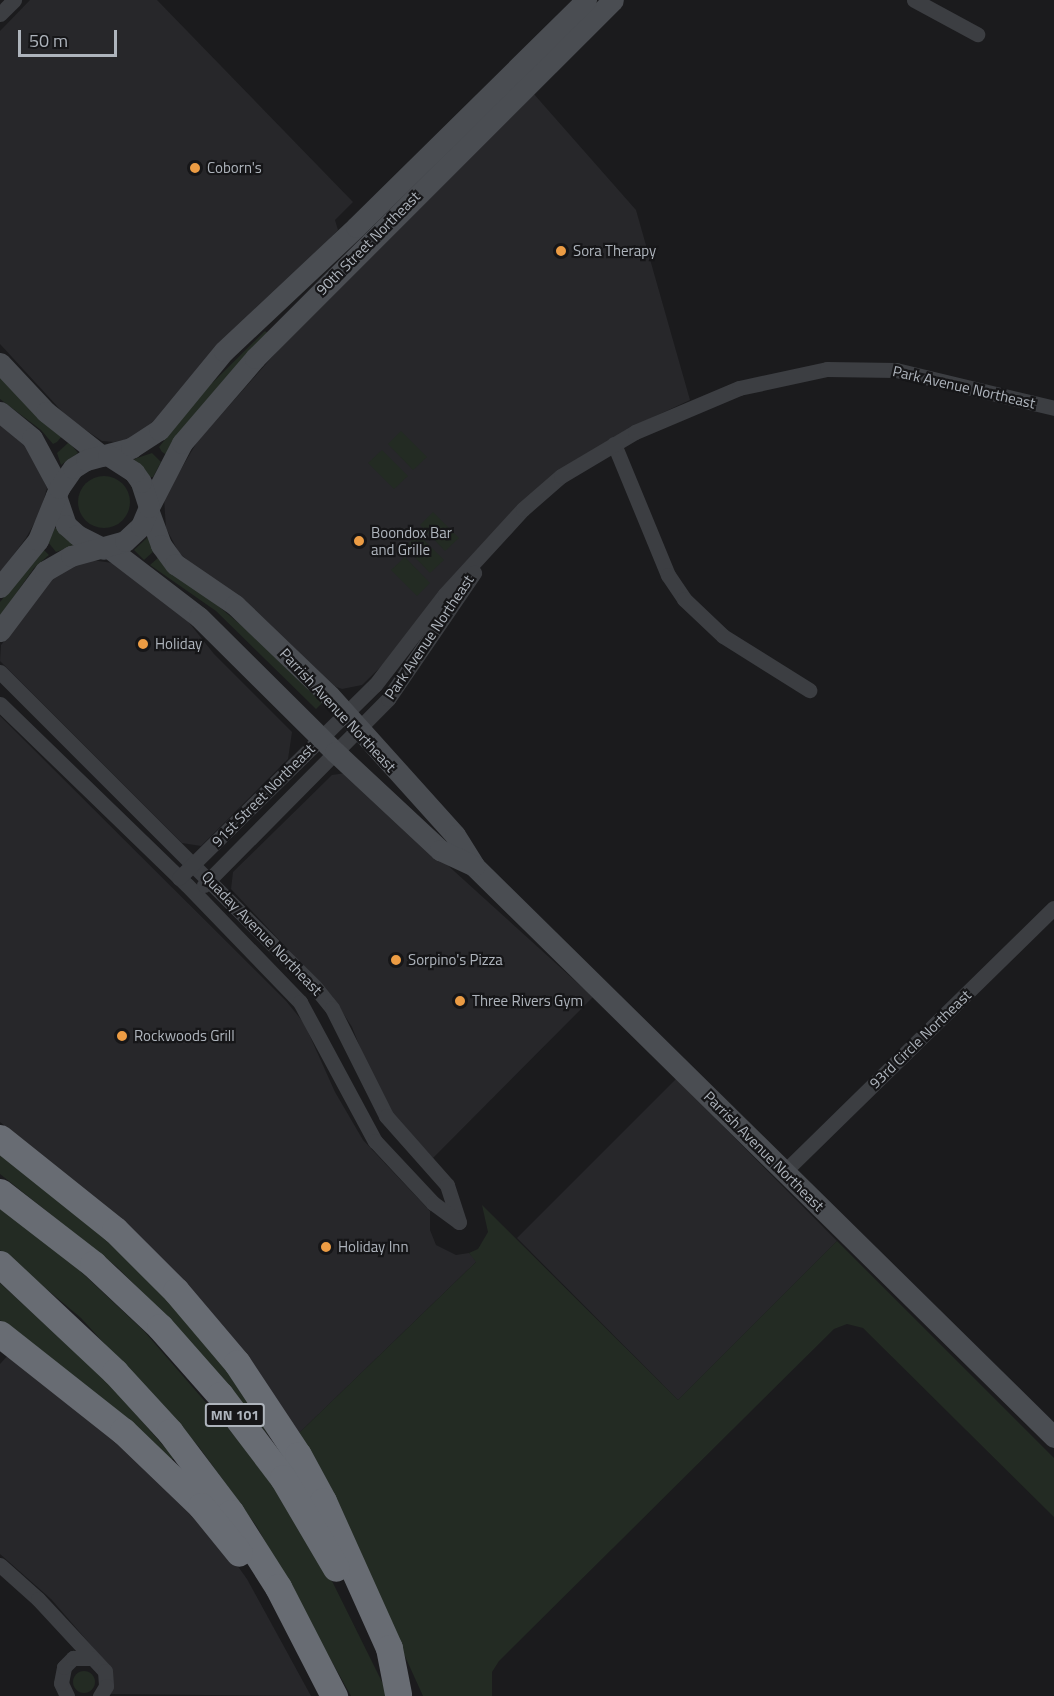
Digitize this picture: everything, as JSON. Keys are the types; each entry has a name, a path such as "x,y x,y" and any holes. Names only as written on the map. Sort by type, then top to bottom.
{"highway":[{"path":"0,1138 116,1230 176,1291 237,1363 298,1455 328,1511 389,1648 399,1695"},
{"name":"MN 101","path":"0,1192 93,1264 160,1327 220,1395 283,1478 324,1545 399,1695"},
{"path":"0,1264 115,1372 170,1432 231,1513 278,1587 334,1696"},
{"path":"0,1334 123,1431 201,1506 249,1566 328,1696"}],"main road":[{"name":"90th Street Northeast","path":"105,456 131,448 159,430 224,351 357,227 586,0"},
{"name":"90th Street Northeast","path":"149,509 182,443 255,358 613,0"},
{"path":"0,363 46,412 105,456 134,472 149,509 133,534 106,549 71,556 45,571 0,631"},
{"path":"0,412 32,438 57,492 66,525 77,535 106,549"},
{"path":"0,587 38,540 57,492 73,468 105,456"},
{"name":"Parrish Avenue Northeast","path":"149,509 161,545 175,564 235,605 351,722 455,835 474,866 1054,1437"},
{"name":"Parrish Avenue Northeast","path":"106,549 199,617 327,745 440,850 474,866"}],"street":[{"path":"0,14 14,0"},
{"path":"914,0 977,34"},
{"name":"Park Avenue Northeast","path":"327,745 409,672 457,602 492,541 561,476 614,444 669,416 739,388 827,369 896,370 1054,408"},
{"path":"614,444 664,567 684,599 723,636 809,690"},
{"name":"Quaday Avenue Northeast","path":"0,672 210,879 332,1008 386,1116 447,1185 459,1222 433,1203 375,1141 300,1002 180,878 0,704"},
{"name":"91st Street Northeast","path":"180,878 327,745"},
{"name":"91st Street Northeast","path":"195,894 327,745"},
{"name":"93rd Circle Northeast","path":"785,1171 1054,908"},
{"path":"0,1565 45,1606 108,1680 100,1696"},
{"path":"67,1696 61,1683 64,1667 73,1658 90,1658"}],"shaded area":[{"path":"30,0 157,0 353,202 335,220 338,230 163,418 133,438 114,442 102,441 68,418 0,344 0,31"},
{"path":"533,93 636,210 690,400 632,427 572,462 393,655 362,685 342,689 331,685 179,553 166,528 164,498 197,442 295,331"},
{"path":"265,331 269,334 167,455 162,452 159,447 206,389"},
{"path":"0,377 62,436 57,442 53,444 41,430 0,399"},
{"path":"0,421 24,439 47,488 40,513 26,538 0,573"},
{"path":"401,431 427,457 413,470 388,444"},
{"path":"69,442 78,453 61,465 57,453"},
{"path":"382,450 408,476 394,489 368,463"},
{"path":"152,453 161,462 153,477 149,477 134,459"},
{"path":"99,476 109,476 123,483 130,502 123,521 109,528 99,528 89,524 82,517 78,507 78,497 82,487 89,480"},
{"path":"433,512 459,538 445,551 420,525"},
{"path":"55,528 60,528 74,546 56,552 48,542"},
{"path":"418,534 444,560 430,573 405,547"},
{"path":"148,537 155,550 144,560 134,550"},
{"path":"43,549 49,555 34,568 0,616 0,602"},
{"path":"159,557 259,640 322,703 316,709 216,611 150,565"},
{"path":"405,557 430,583 417,596 391,570"},
{"path":"91,560 113,563 187,620 214,654 292,732 288,759 201,846 182,843 0,661 1,645 57,572"},
{"path":"0,716 286,1001 304,1023 335,1092 363,1140 430,1211 430,1230 436,1245 456,1255 469,1253 477,1261 296,1436 93,1198 0,1122"},
{"path":"346,773 593,997 433,1158 382,1103 352,1027 332,996 231,889 233,872 332,775"},
{"path":"676,1079 837,1241 678,1400 517,1238"},
{"path":"0,1152 112,1236 235,1375 270,1437 174,1324 117,1267 0,1174"},
{"path":"482,1205 678,1400 837,1241 1054,1458 1054,1517 863,1328 847,1324 834,1329 499,1661 492,1672 492,1696 423,1696 340,1513 296,1436 476,1262 469,1253 478,1249 488,1232"},
{"path":"0,1208 60,1252 144,1331 259,1464 333,1583 389,1696 351,1696 257,1527 199,1447 81,1318 0,1250"},
{"path":"0,1283 108,1382 174,1458 168,1462 0,1320"},
{"path":"10,1353 44,1376 211,1529 247,1579 311,1696 110,1694 113,1676 110,1667 51,1599 0,1554 0,1364"},
{"path":"84,1671 92,1674 95,1682 92,1690 84,1693 76,1690 73,1682 76,1674"}],"place":[{"name":"Coborn's","path":"195,168"},
{"name":"Sora Therapy","path":"561,251"},
{"name":"Boondox Bar and Grille","path":"359,541"},
{"name":"Holiday","path":"143,644"},
{"name":"Sorpino's Pizza","path":"396,960"},
{"name":"Three Rivers Gym","path":"460,1001"},
{"name":"Rockwoods Grill","path":"122,1036"},
{"name":"Holiday Inn","path":"326,1247"}]}
